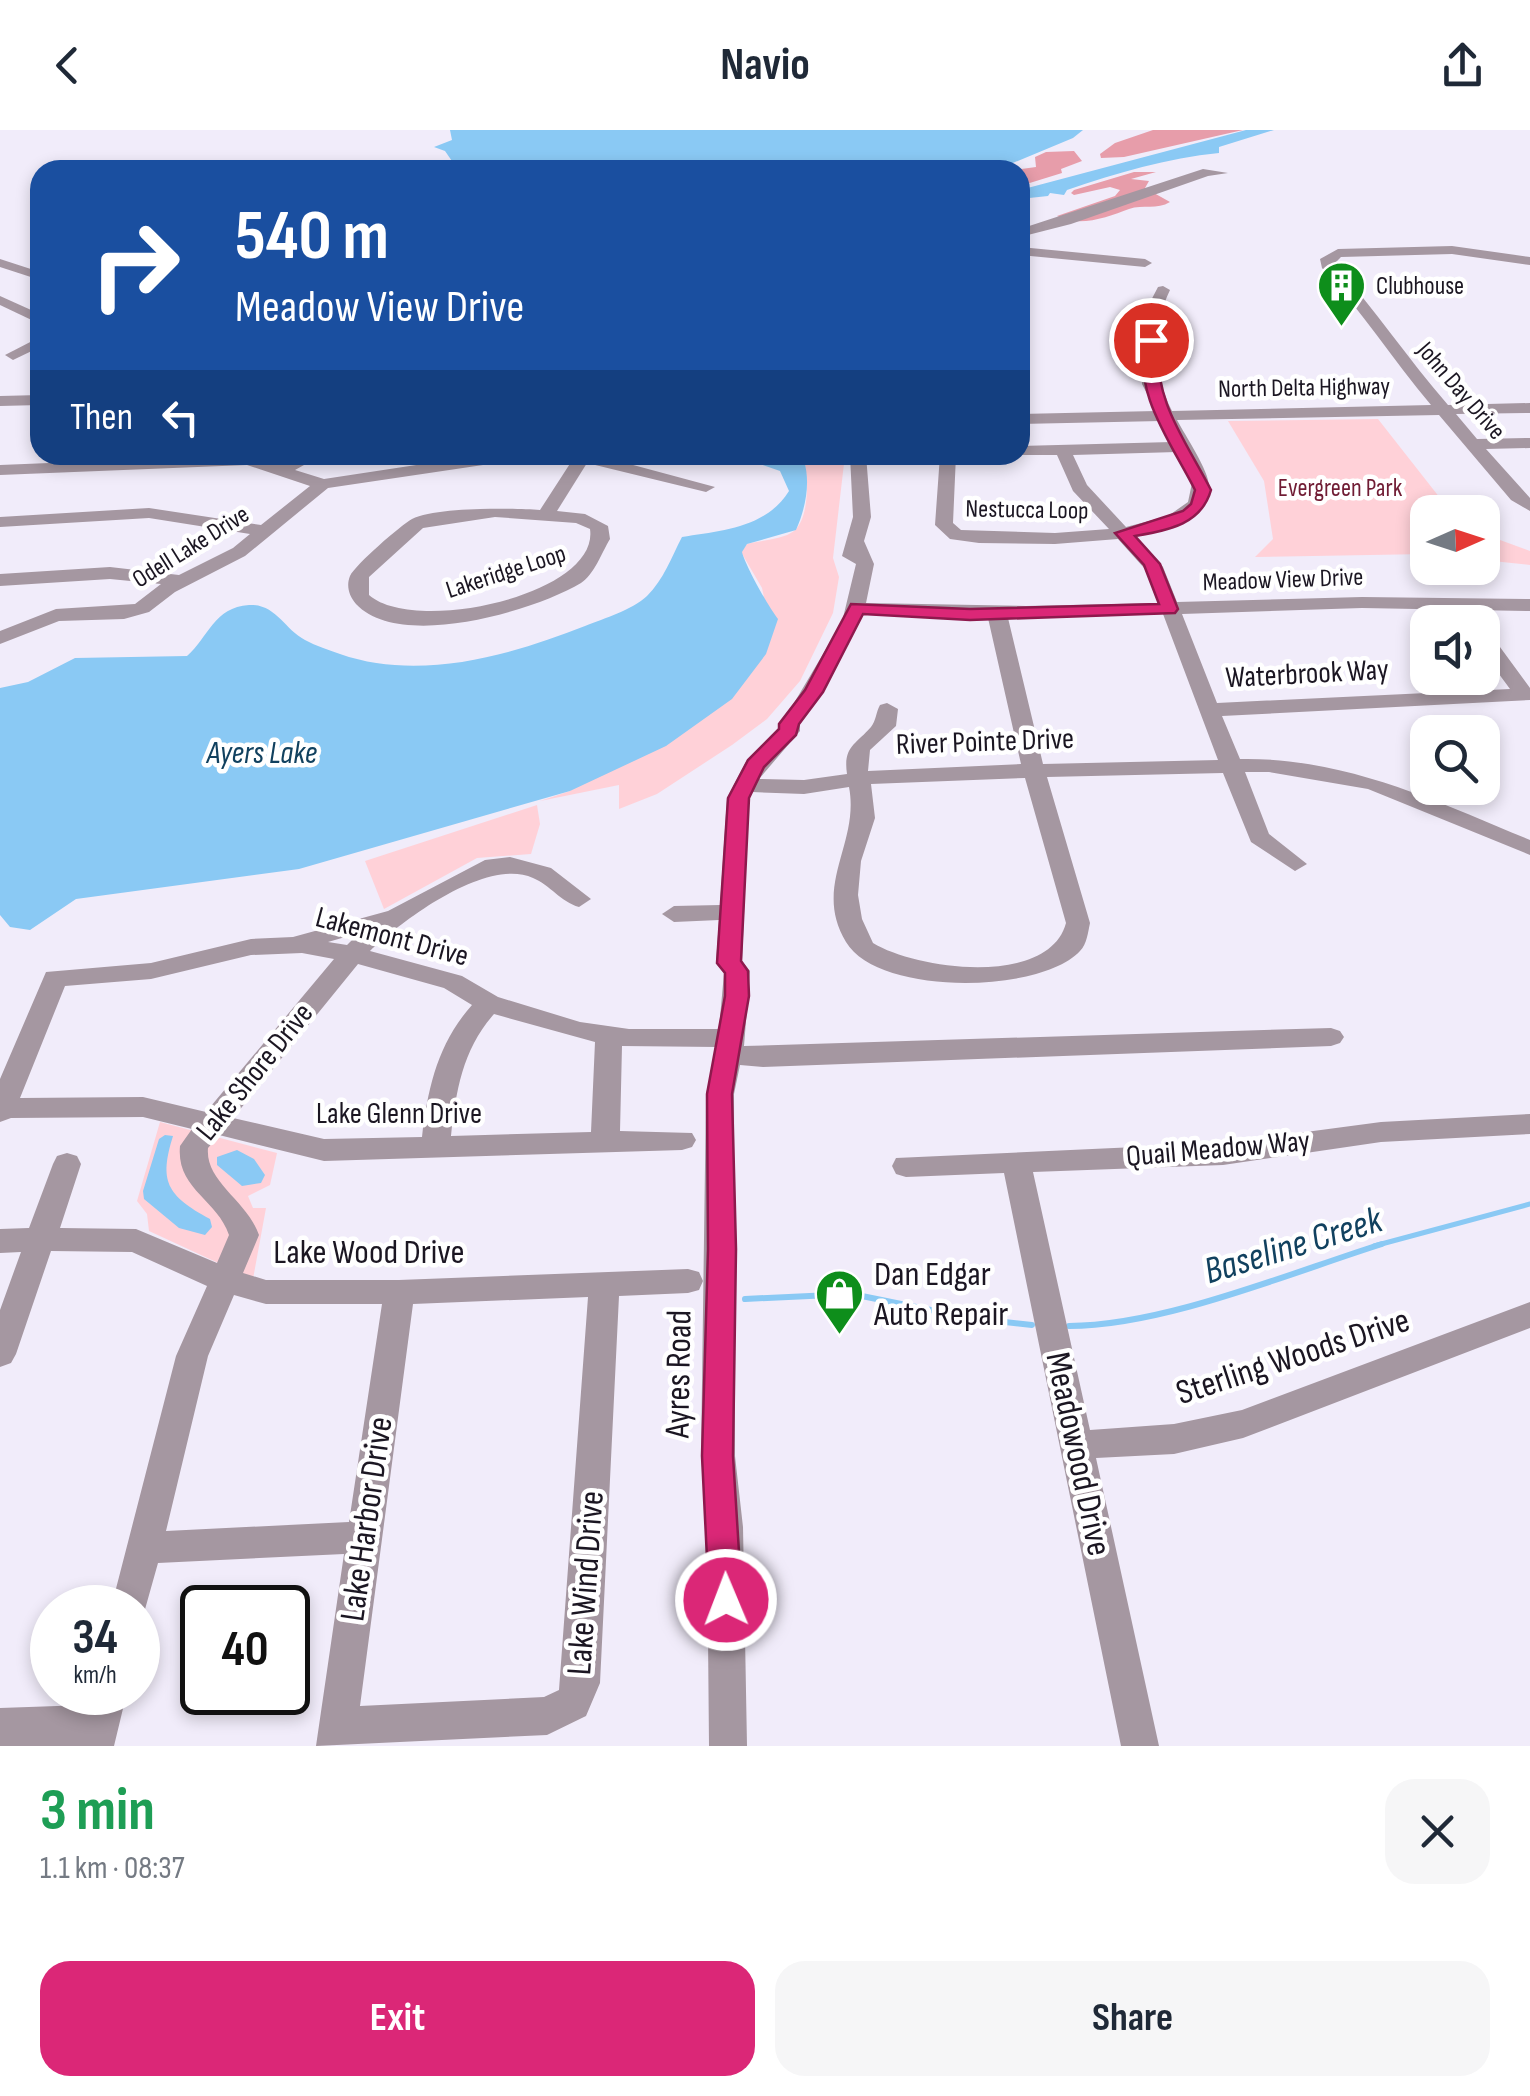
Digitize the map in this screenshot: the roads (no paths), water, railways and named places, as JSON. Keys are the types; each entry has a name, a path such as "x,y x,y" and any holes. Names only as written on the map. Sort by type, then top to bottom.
{"street":[{"path":"1030,230 1067,221 1206,172 1222,173"},
{"name":"John Day Drive","path":"1530,261 1420,249 1338,253 1327,260 1392,348 1530,506"},
{"path":"1030,252 1145,263"},
{"path":"0,263 30,273"},
{"path":"1123,533 1174,522 1198,506 1201,483 1154,396 1149,372 1153,310 1163,290"},
{"path":"0,300 30,315"},
{"path":"13,355 30,346"},
{"path":"0,401 30,400"},
{"name":"North Delta Highway","path":"1030,419 1530,408"},
{"path":"1474,444 1530,444"},
{"name":"Nestucca Loop","path":"1030,451 1182,448"},
{"path":"1063,450 1079,487 1152,564 1259,837 1295,864"},
{"path":"0,462 30,461"},
{"path":"112,465 116,466"},
{"path":"0,470 138,465"},
{"path":"268,465 324,484"},
{"path":"284,469 293,465"},
{"name":"Odell Lake Drive","path":"0,638 56,616 136,611 180,582 234,555 324,484 415,465"},
{"path":"539,514 572,465"},
{"path":"615,465 706,487"},
{"name":"Ayres Road","path":"728,1746 717,1381 722,1249 720,1094 731,1033 718,970 729,963 736,812 744,785 762,755 774,749 789,731 789,724 827,670 857,608 860,579 850,556 862,517 859,465"},
{"name":"Ayres Road","path":"861,476 869,465"},
{"name":"Nestucca Loop","path":"947,465 944,525 950,532 1078,538 1123,533"},
{"name":"Lakeridge Loop","path":"488,512 539,514 586,519 602,530 585,571 573,580 454,618 394,615 373,608 359,596 356,585 360,574 414,524 488,512"},
{"path":"0,522 149,513 265,531"},
{"path":"0,580 110,572 180,582"},
{"name":"Meadow View Drive","path":"857,608 996,614 1459,602 1530,605"},
{"path":"887,709 885,726 857,752 864,822 846,874 856,940 876,960 902,970 927,973 1010,972 1038,968 1062,957 1072,949 1079,931 1034,771 996,614"},
{"path":"1500,659 1527,694"},
{"name":"Waterbrook Way","path":"1208,710 1527,694"},
{"name":"River Pointe Drive","path":"744,785 804,787 857,779 1034,771 1295,768 1373,783 1530,848"},
{"name":"Lake Shore Drive","path":"135,1585 192,1356 244,1235 240,1220 192,1168 194,1146 208,1124 352,954 400,913 485,867 510,864 530,866 579,899"},
{"path":"674,914 730,912"},
{"path":"282,944 400,913"},
{"name":"Lakemont Drive","path":"1,1110 55,978 151,971 232,951 282,944 352,954 454,982 489,1003 555,1025 609,1036 731,1033 763,1058 1331,1037"},
{"path":"435,1149 447,1064 470,1022 489,1003"},
{"path":"604,1143 609,1036"},
{"name":"Lake Glenn Drive","path":"1,1110 126,1105 324,1150 682,1140"},
{"name":"Quail Meadow Way","path":"906,1166 1224,1154 1382,1132 1530,1124"},
{"name":"Meadowood Drive","path":"1016,1162 1140,1746"},
{"path":"0,1354 66,1164"},
{"name":"Lake Wood Drive","path":"0,1242 136,1241 224,1280 266,1292 398,1292 688,1281"},
{"name":"Lake Wind Drive","path":"337,1736 547,1716 573,1703 581,1684 604,1284"},
{"name":"Lake Harbor Drive","path":"337,1736 398,1292"},
{"name":"Sterling Woods Drive","path":"1076,1444 1174,1438 1243,1424 1530,1315"},
{"path":"144,1548 364,1537"},
{"path":"0,1727 101,1720"}],"water":[{"path":"450,130 1083,130 1020,160 451,160 445,151 434,147 452,140"},
{"path":"1246,130 1274,130 1219,147 1219,153 1123,172 1067,190 1064,195 1050,193 1030,198 1030,187"},
{"name":"Ayers Lake","path":"763,465 805,465 806,496 796,530 747,544 742,552 778,619 766,654 732,699 666,746 570,791 299,869 76,899 30,930 10,927 0,915 0,688 28,682 75,658 187,656 220,617 249,605 266,608 309,642 370,662 433,665 527,647 641,601 658,583 682,537 741,526 768,513 789,491 780,471"},
{"path":"173,1136 167,1165 170,1185 184,1202 210,1219 212,1227 205,1235 179,1228 144,1199 159,1139"},
{"path":"237,1150 254,1159 265,1175 261,1183 242,1186 217,1165 217,1157"}],"waterway":[{"name":"Baseline Creek","path":"1374,1246 1530,1204"},
{"name":"Baseline Creek","path":"1069,1326 1106,1324 1185,1308 1382,1244"},
{"name":"Baseline Creek","path":"745,1299 852,1294 970,1318 1032,1325"}],"place":[{"name":"Clubhouse","path":"1341,328"},
{"name":"Dan Edgar Auto Repair","path":"839,1336"}],"park label":[{"name":"Evergreen Park","path":"1340,488"}]}
